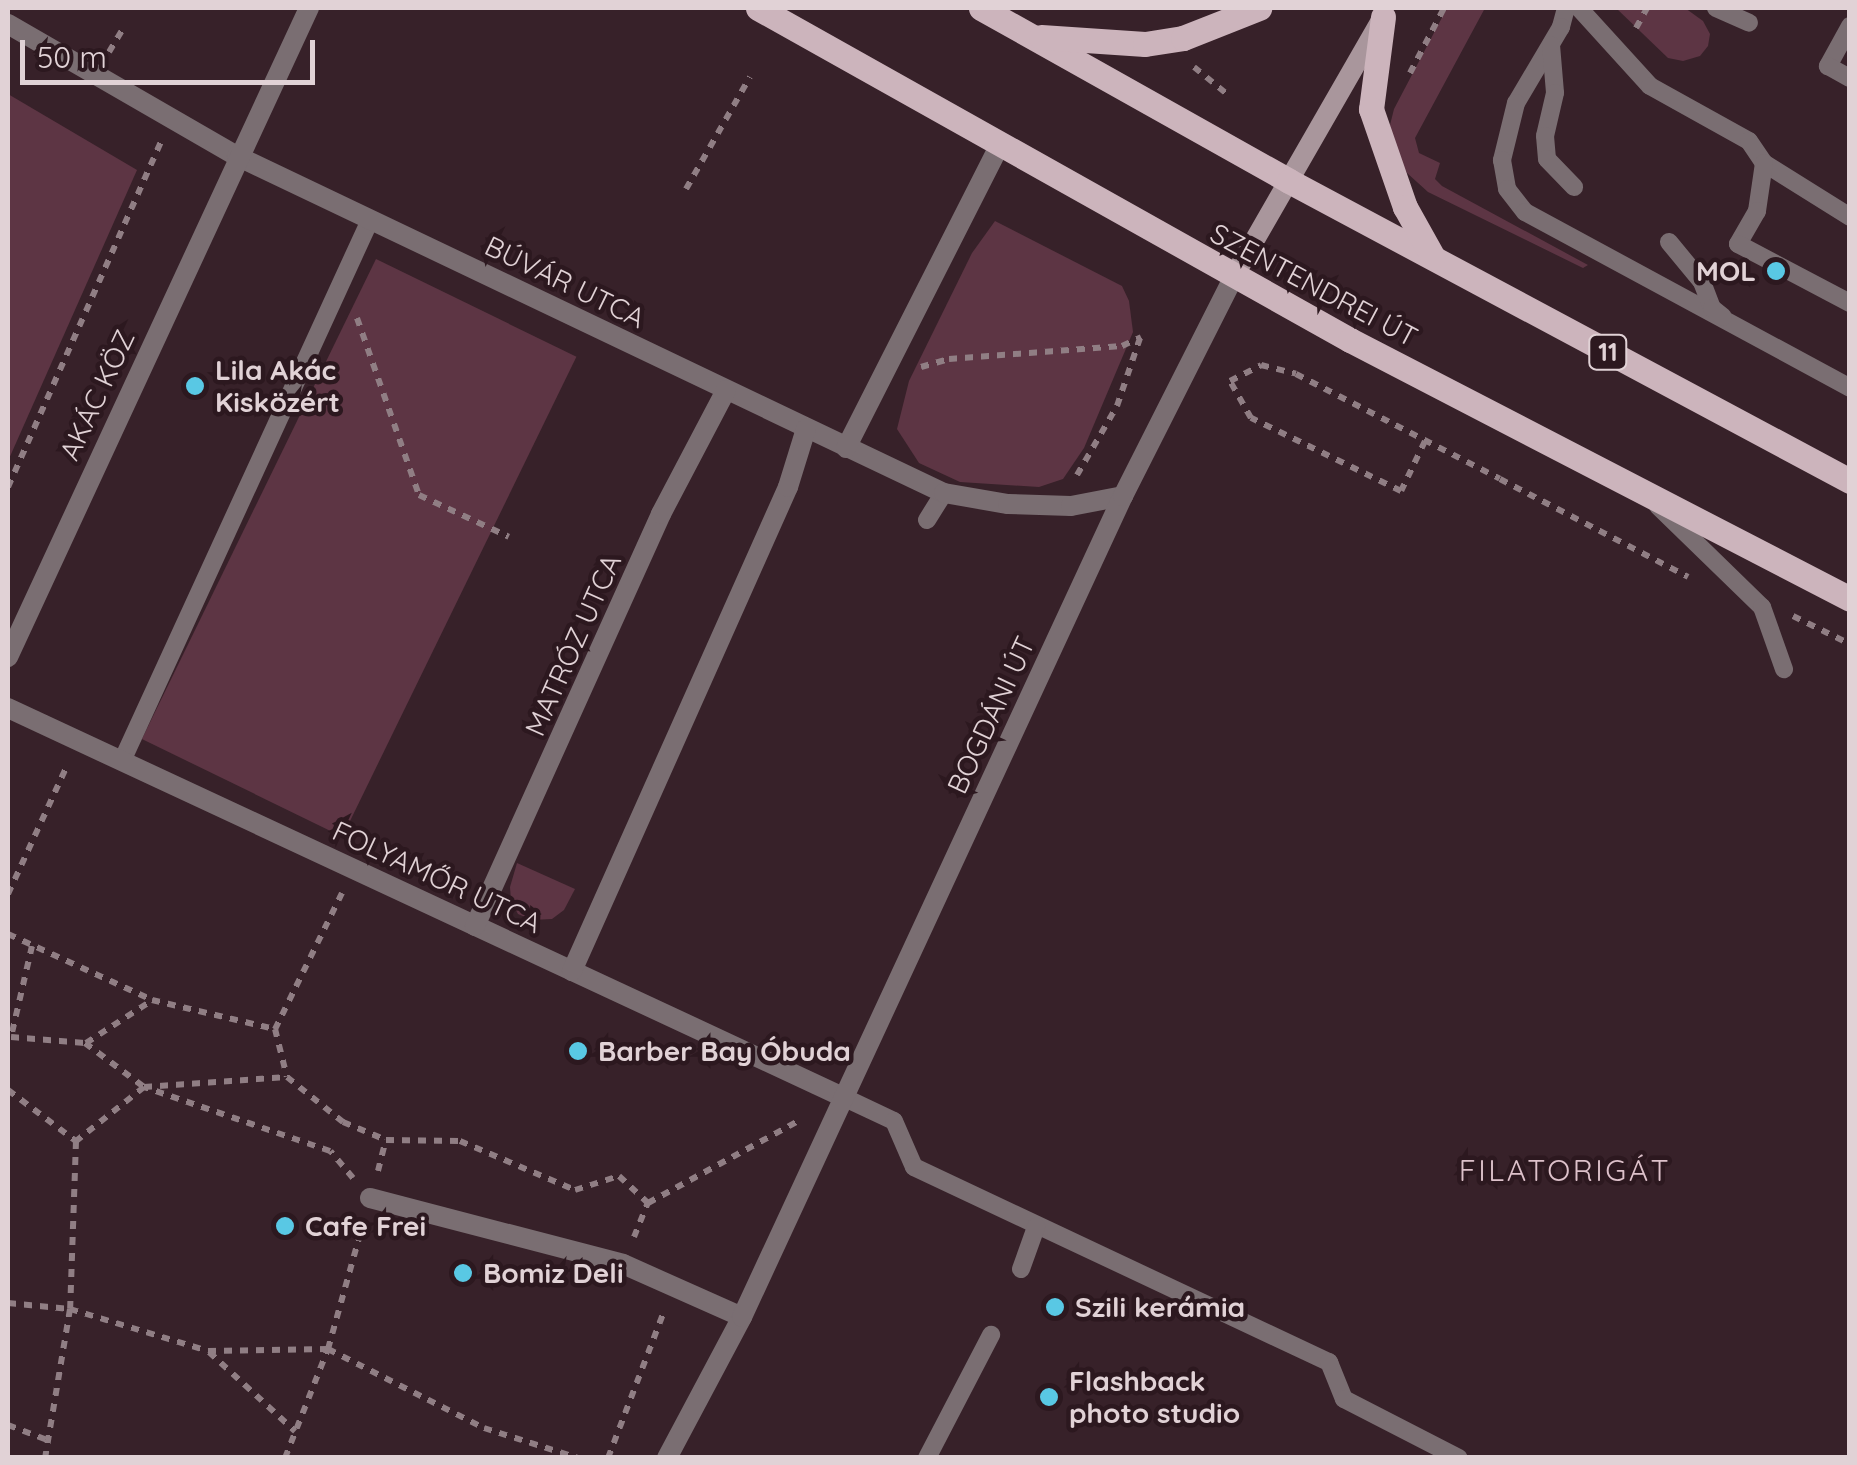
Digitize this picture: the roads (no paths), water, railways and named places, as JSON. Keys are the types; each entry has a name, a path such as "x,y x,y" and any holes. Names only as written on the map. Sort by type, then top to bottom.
{"main road":[{"name":"SZENTENDREI ÚT","path":"758,8 1234,276 1850,599"},
{"name":"11","path":"982,8 1289,181 1850,481"},
{"path":"1034,36 1145,44 1183,38 1260,8"},
{"path":"1386,12 1371,109 1406,208 1433,257"}],"street":[{"name":"AKÁC KÖZ","path":"8,656 308,8"},
{"name":"BOGDÁNI ÚT","path":"667,1458 742,1317 1123,496 1234,276 1386,12"},
{"name":"BÚVÁR UTCA","path":"8,24 237,156 944,493 1008,504 1060,506 1123,496"},
{"path":"846,448 1000,144"},
{"name":"MATRÓZ UTCA","path":"475,926 661,514 726,390"},
{"path":"572,971 788,487 806,429"},
{"name":"FOLYAMŐR UTCA","path":"8,708 843,1097"},
{"path":"370,1198 622,1264 742,1317"}],"lane":[{"path":"1566,8 1551,45 1516,102 1502,160 1507,189 1525,212 1850,388"},
{"path":"1580,8 1650,86 1749,140 1764,164 1850,217"},
{"path":"1716,8 1749,24"},
{"path":"1850,26 1828,66 1850,78"},
{"path":"1551,45 1555,93 1544,136 1547,159 1574,187"},
{"path":"1764,164 1757,211 1738,244 1850,302"},
{"path":"122,761 370,220"},
{"path":"1668,242 1702,282 1712,308 1737,330"},
{"path":"1640,488 1762,607 1784,669"},
{"path":"926,520 944,493"},
{"path":"843,1097 894,1120 914,1167 1328,1362 1344,1399 1459,1458"},
{"path":"1021,1269 1036,1227"},
{"path":"927,1458 992,1335"}],"place":[{"name":"MOL","path":"1776,271"},
{"name":"Lila Akác Kisközért","path":"195,386"},
{"name":"Barber Bay Óbuda","path":"578,1051"},
{"name":"Cafe Frei","path":"285,1226"},
{"name":"Bomiz Deli","path":"463,1273"},
{"name":"Szili kerámia","path":"1055,1307"},
{"name":"Flashback photo studio","path":"1049,1397"}],"district":[{"name":"FILATORIGÁT","path":"1565,1170"}]}
